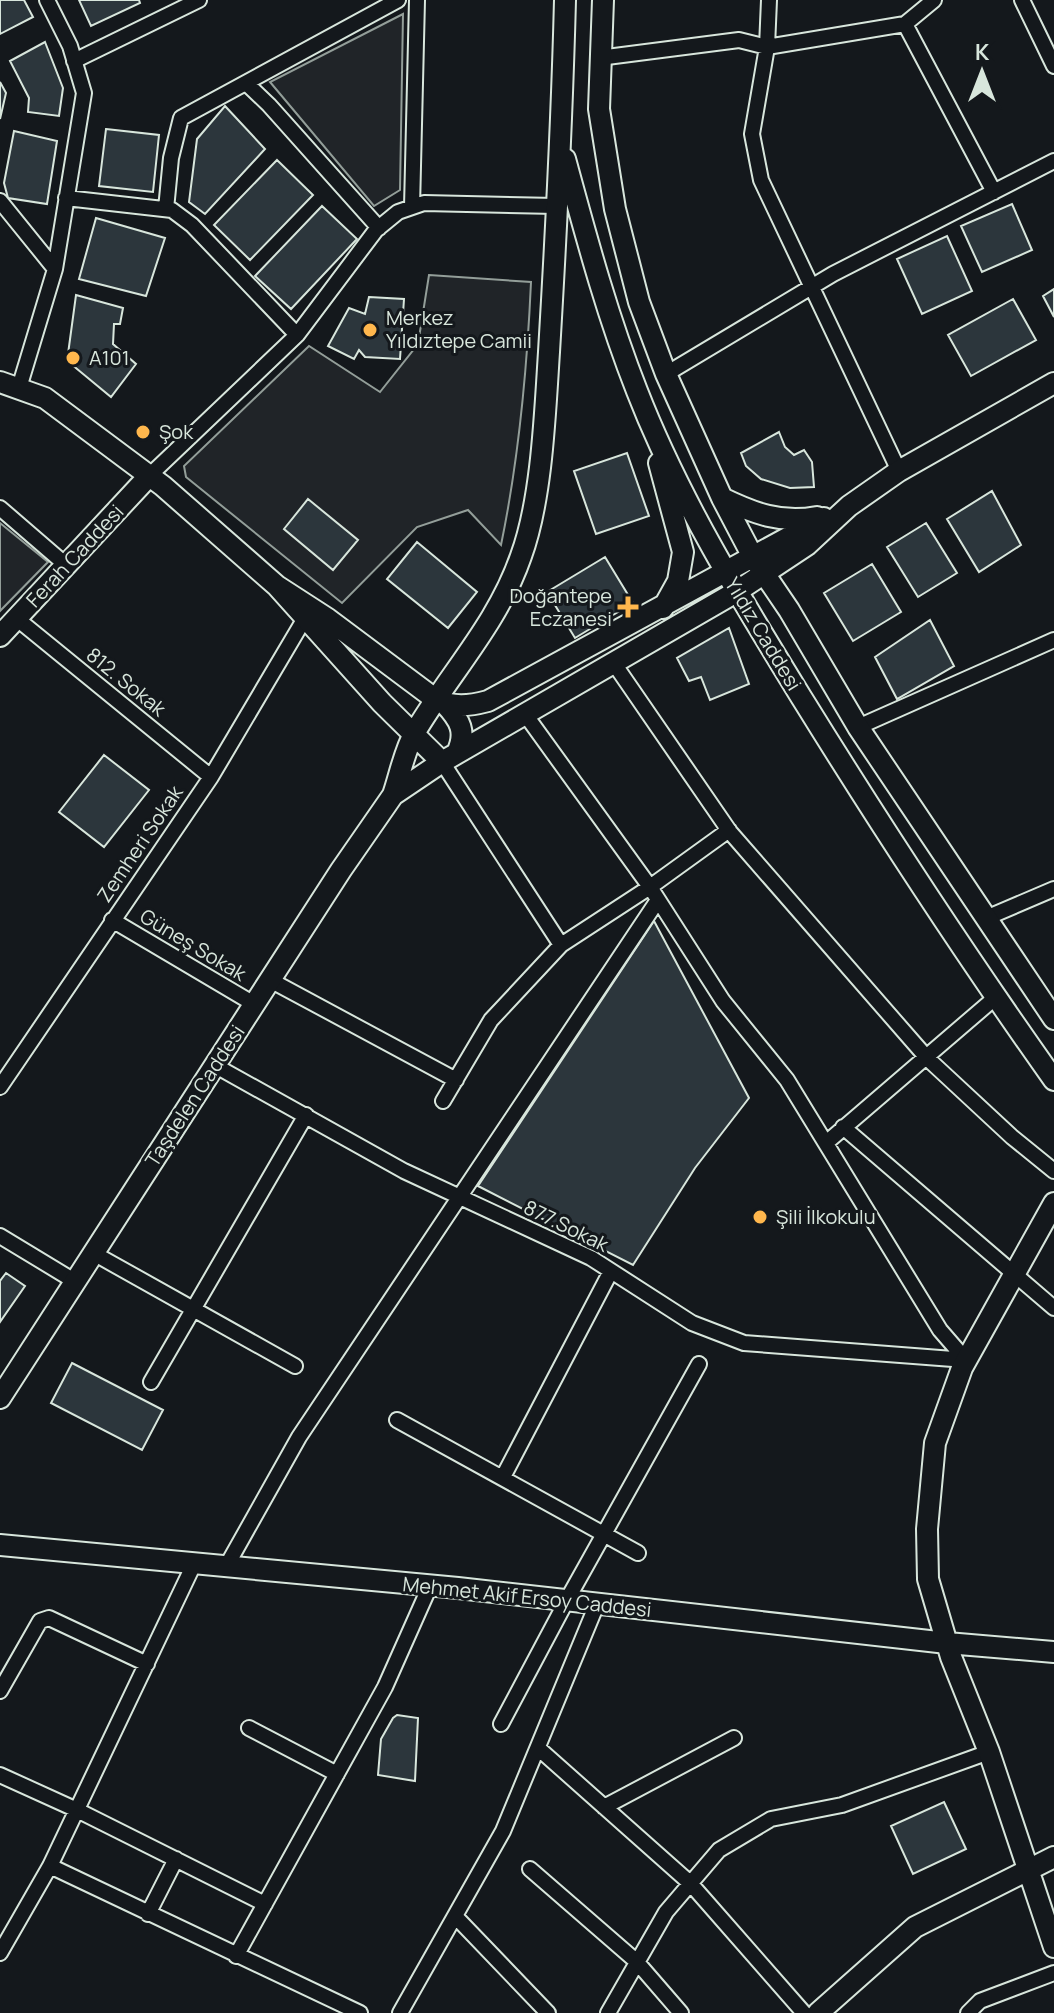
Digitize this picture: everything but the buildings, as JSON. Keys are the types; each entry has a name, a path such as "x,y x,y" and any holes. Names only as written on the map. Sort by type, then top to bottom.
{"main road":[{"path":"393,795 413,735 440,701 502,599 529,531 545,405 561,143 565,0"},
{"name":"Yıldız Caddesi","path":"603,0 599,109 615,209 639,302 666,374 722,498 758,566 789,610 858,727 1054,1019"},
{"name":"Yıldız Caddesi","path":"561,143 590,249 637,391 672,469 736,592 868,805 1054,1080"},
{"path":"440,701 472,706 488,701 727,572 758,566 807,545 841,510 899,471 1054,383"},
{"path":"9,385 45,398 149,476 277,586 328,619 440,701 458,717 463,732 450,758"},
{"path":"637,391 683,552 678,581 663,608"},
{"name":"Ferah Caddesi","path":"0,636 149,476"},
{"path":"722,498 755,514 776,519 800,520 841,510"},
{"path":"393,795 450,758 736,592 758,566"},
{"path":"277,586 413,735 450,758"},
{"name":"Taşdelen Caddesi","path":"0,1398 214,1065 393,795"},
{"path":"1054,1203 966,1360 935,1443 927,1529 928,1579 947,1643 989,1752 1054,1947"},
{"name":"Mehmet Akif Ersoy Caddesi","path":"0,1545 430,1586 1054,1652"},
{"path":"818,2013 915,1927 1054,1857"}],"street":[{"path":"9,385 55,269 84,93 74,61 47,0"},
{"path":"74,61 199,0"},
{"path":"166,209 171,158 181,118 398,0"},
{"path":"412,207 417,0"},
{"path":"769,0 767,47 752,134 761,180 899,471"},
{"path":"599,58 739,40 767,47 905,24 934,0"},
{"path":"1022,0 1054,66"},
{"path":"905,24 994,192"},
{"path":"247,84 379,228"},
{"path":"666,374 810,288 1054,161"},
{"path":"66,198 172,210 192,225 297,335"},
{"path":"0,201 55,269"},
{"path":"149,476 297,335 379,228 398,212 424,203 556,206"},
{"path":"0,508 66,565"},
{"name":"812. Sokak","path":"16,618 211,777"},
{"name":"Zemheri Sokak","path":"0,1087 211,777 305,618"},
{"path":"858,727 1054,640"},
{"path":"613,662 729,830 925,1055 1012,1137 1054,1171"},
{"path":"525,714 650,887 723,1001 787,1080 940,1330 966,1360"},
{"path":"450,758 561,945"},
{"path":"443,1101 491,1020 561,945 650,887 729,830"},
{"path":"986,918 1054,889"},
{"path":"226,1567 299,1437 658,900"},
{"name":"Güneş Sokak","path":"112,920 254,1004"},
{"path":"270,980 456,1080"},
{"path":"826,1143 996,997"},
{"name":"877.Sokak","path":"214,1065 404,1171 591,1258 692,1323 744,1343 966,1360"},
{"path":"151,1382 306,1115"},
{"path":"843,1127 1054,1308"},
{"path":"0,1236 76,1282"},
{"path":"95,1254 295,1366"},
{"path":"503,1477 611,1271"},
{"path":"501,1724 699,1364"},
{"path":"397,1420 638,1553"},
{"path":"0,1953 50,1866 194,1564"},
{"path":"236,1956 385,1687 430,1586"},
{"path":"400,2013 503,1831 597,1604"},
{"path":"0,1691 44,1618 147,1664"},
{"path":"249,1728 337,1774"},
{"path":"604,1807 734,1738"},
{"path":"538,1748 690,1883 804,2013"},
{"path":"608,2013 666,1912 719,1850 771,1819 842,1805 989,1752"},
{"path":"0,1775 265,1904"},
{"path":"148,1914 176,1859"},
{"path":"50,1866 360,2013"},
{"path":"530,1869 636,1961 681,2013"},
{"path":"455,1916 548,2013"},
{"path":"968,2013 980,2001 1054,1973"}],"shaded area":[{"path":"403,14 400,190 374,206 270,82"},
{"path":"429,275 531,282 521,414 501,545 468,510 417,527 342,603 186,477 184,466 309,346 380,392 418,344"},
{"path":"0,523 48,562 0,611"}],"place":[{"name":"Merkez Yıldıztepe Camii","path":"370,330"},
{"name":"A101","path":"73,358"},
{"name":"Şok","path":"143,432"},
{"name":"Doğantepe Eczanesi","path":"628,607"},
{"name":"Şili İlkokulu","path":"760,1217"}]}
